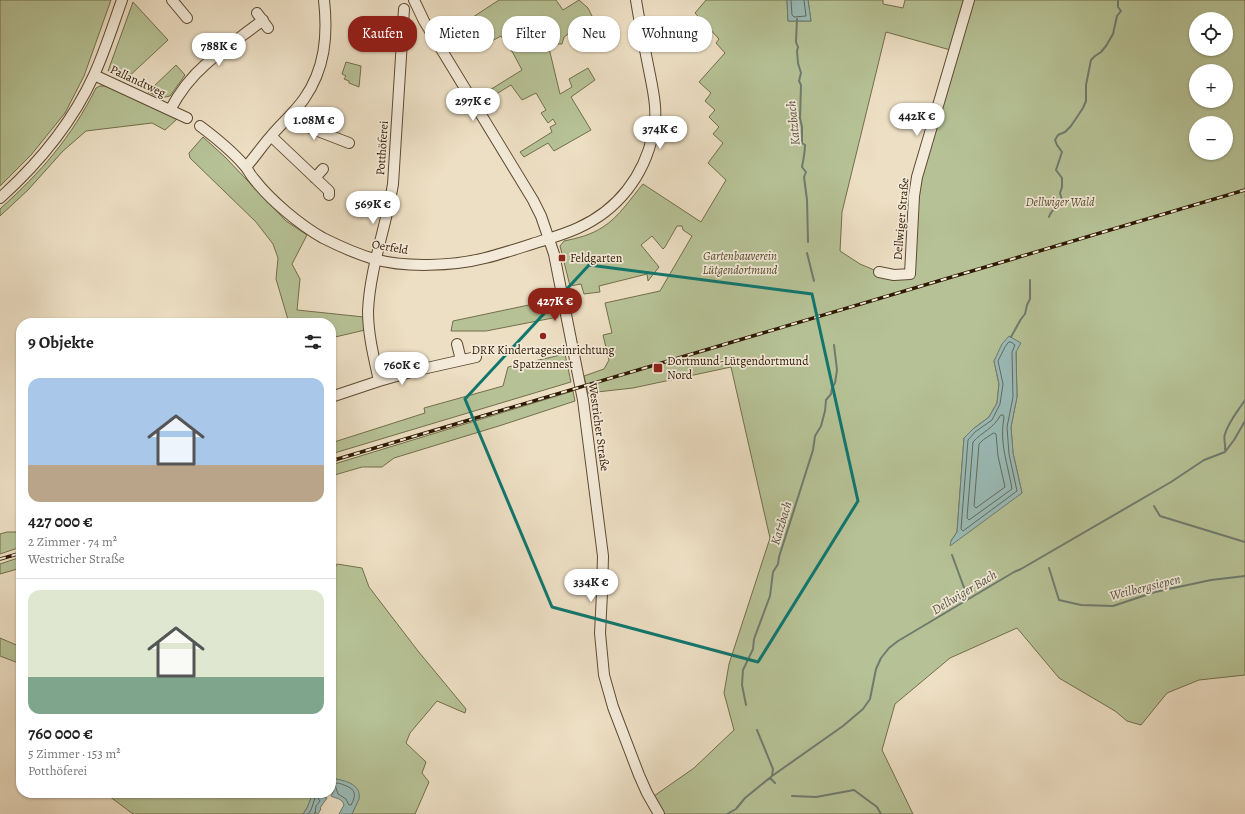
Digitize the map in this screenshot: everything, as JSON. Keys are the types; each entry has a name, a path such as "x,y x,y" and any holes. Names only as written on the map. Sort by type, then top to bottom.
{"street":[{"path":"0,198 36,163 54,142 77,108 94,75 122,0"},
{"path":"246,167 258,155 271,136 303,100 312,86 319,70 325,49 326,17 324,0"},
{"name":"Westricher Straße","path":"414,0 424,21 533,200 554,254 583,400 603,556 600,633 604,675 613,707 647,793 659,814"},
{"path":"548,238 578,228 606,212 616,203 631,185 647,156 654,132 656,101 636,0"},
{"name":"Dellwiger Straße","path":"879,272 894,275 910,274 914,196 917,178 969,0"},
{"path":"170,1 187,18"},
{"name":"Potthöferei","path":"379,381 372,352 368,310 376,260 393,184 404,9"},
{"name":"Pallandtweg","path":"170,110 190,80 205,64 263,20"},
{"name":"Pallandtweg","path":"94,75 187,118"},
{"path":"287,119 349,143"},
{"name":"Oerfeld","path":"200,126 224,144 246,167 254,179 297,220 323,238 376,260 433,265 458,263 484,258 548,238"},
{"path":"271,136 330,191 329,195"},
{"path":"315,178 324,168"},
{"path":"457,344 461,360"},
{"path":"336,395 418,370 476,357"}],"highlighted area":[{"path":"589,265 812,294 858,501 758,662 552,607 465,399"}],"green space":[{"path":"0,0 111,0 84,76 65,113 31,155 0,186"},
{"path":"499,0 556,0 563,10 579,0 588,8 592,16 568,16 568,34 564,37 562,44 560,44 560,16 502,16 502,37 501,36 494,40 494,16 475,16"},
{"name":"Dellwiger Wald","path":"706,0 787,0 788,21 811,21 808,0 883,0 883,4 903,8 905,0 1245,0 1245,675 1199,680 1167,693 1141,725 1127,721 1115,711 1059,678 1017,628 950,658 895,704 882,750 913,814 664,814 654,796 694,768 734,730 724,693 729,664 770,538 731,367 633,388 588,393 584,376 604,369 609,360 603,335 612,333 605,303 660,291 692,236 683,230 682,226 677,226 663,249 652,236 641,245 659,267 648,281 647,274 599,286 600,292 584,294 581,284 570,286 560,246 564,241 589,234 609,223 620,213 643,184 701,222 726,180 708,163 723,143 713,134 719,127 709,117 715,110 705,101 711,93 699,82 725,53 716,43 719,39 712,31 712,16 698,16 695,13","holes":["886,32 954,51 914,196 910,274 879,272 860,264 840,251 842,212","1016,352 1017,397 1011,427 1013,453 1022,493 951,541 957,532 964,438 989,417 997,403 999,384 994,361 998,354"]},
{"path":"133,2 168,40 125,80 108,71"},
{"path":"512,52 550,52 560,94 572,87 569,79 588,68 595,80 571,97 591,130 554,151 548,143 524,157 520,152 552,132 550,127 556,124 553,119 548,123 541,113 546,110 536,93 522,100 511,85 488,99 485,93 522,70"},
{"path":"346,62 361,66 359,87 344,79 346,76 342,74"},
{"path":"176,65 185,75 170,96 161,98 148,92"},
{"path":"100,86 107,86 177,119 165,130 152,123 86,131 63,151 28,190 0,216 0,209 42,168 65,139 96,88"},
{"path":"203,137 225,157 286,221 307,235 292,264 300,279 297,310 364,317 365,330 336,337 336,318 288,318 276,279 278,258 273,244 256,222 190,158 189,153"},
{"path":"543,302 553,302 558,317 486,331 451,331 453,321"},
{"path":"565,354 571,382 336,452 336,441 425,413 424,408 503,386 508,367"},
{"path":"573,391 575,401 394,458 382,467 362,467 336,475 336,463"},
{"path":"16,532 16,549 0,554 0,534"},
{"path":"16,559 16,569 0,574 0,564"},
{"path":"337,564 362,568 369,587 418,651 466,709 465,713 437,701 410,733 406,743 426,762 422,773 429,782 415,814 352,814 359,798 344,781 336,779"},
{"path":"0,638 16,645 16,662 0,656"},
{"path":"112,798 311,798 303,814 133,814"}],"water":[{"path":"787,0 808,0 811,21 788,21"},
{"path":"1009,336 1021,343 1016,352 1017,397 1011,427 1013,453 1022,493 950,546 951,541 957,532 964,438 989,417 997,403 999,384 994,361 1002,344"},
{"path":"336,779 350,783 357,789 359,794 359,799 352,814 339,814 344,805 341,800 336,798"},
{"path":"311,798 327,798 318,814 315,812 314,814 303,814"}],"waterway":[{"path":"1049,217 1052,211 1062,200 1060,193 1062,178 1056,170 1062,152 1055,140 1058,135 1065,132 1071,126 1083,108 1086,101 1086,85 1091,60 1101,52 1113,34 1117,16 1121,11 1118,7 1118,0"},
{"name":"Katzbach","path":"797,19 796,42 798,47 798,63 801,73 799,81 801,85 800,118 802,127 802,143 805,145 802,167 806,172 804,177 807,200 808,242"},
{"name":"Katzbach","path":"807,253 814,281"},
{"path":"1011,337 1025,314 1030,299 1030,280"},
{"name":"Katzbach","path":"746,705 742,685 743,670 753,649 754,639 770,596 773,572 778,564 813,450 815,436 821,426 826,400 831,394 835,383 837,370 834,345"},
{"path":"1225,450 1224,436 1231,420 1245,400"},
{"name":"Dellwiger Bach","path":"727,814 736,809 745,798 772,776 843,726 863,709 870,699 876,669 881,658 889,648 898,641 1014,572 1171,482 1204,460 1225,452 1245,421"},
{"path":"1154,506 1160,516 1245,542"},
{"path":"952,555 966,593"},
{"name":"Weilbergsiepen","path":"1049,568 1059,600 1081,605 1113,606 1155,592 1211,580 1245,576"},
{"name":"Katzbach","path":"757,730 773,769 772,776"},
{"name":"Dellwiger Bach","path":"770,778 775,783"},
{"path":"792,796 816,797 854,790 877,807 881,814"}],"railway":[{"path":"336,460 1245,190"},
{"path":"0,559 16,554"}],"place":[{"name":"Feldgarten","path":"562,258"},
{"name":"DRK Kindertageseinrichtung Spatzennest","path":"543,336"},
{"name":"Dortmund-Lütgendortmund Nord","path":"658,368"}],"park label":[{"name":"Gartenbauverein Lütgendortmund","path":"740,263"}]}
